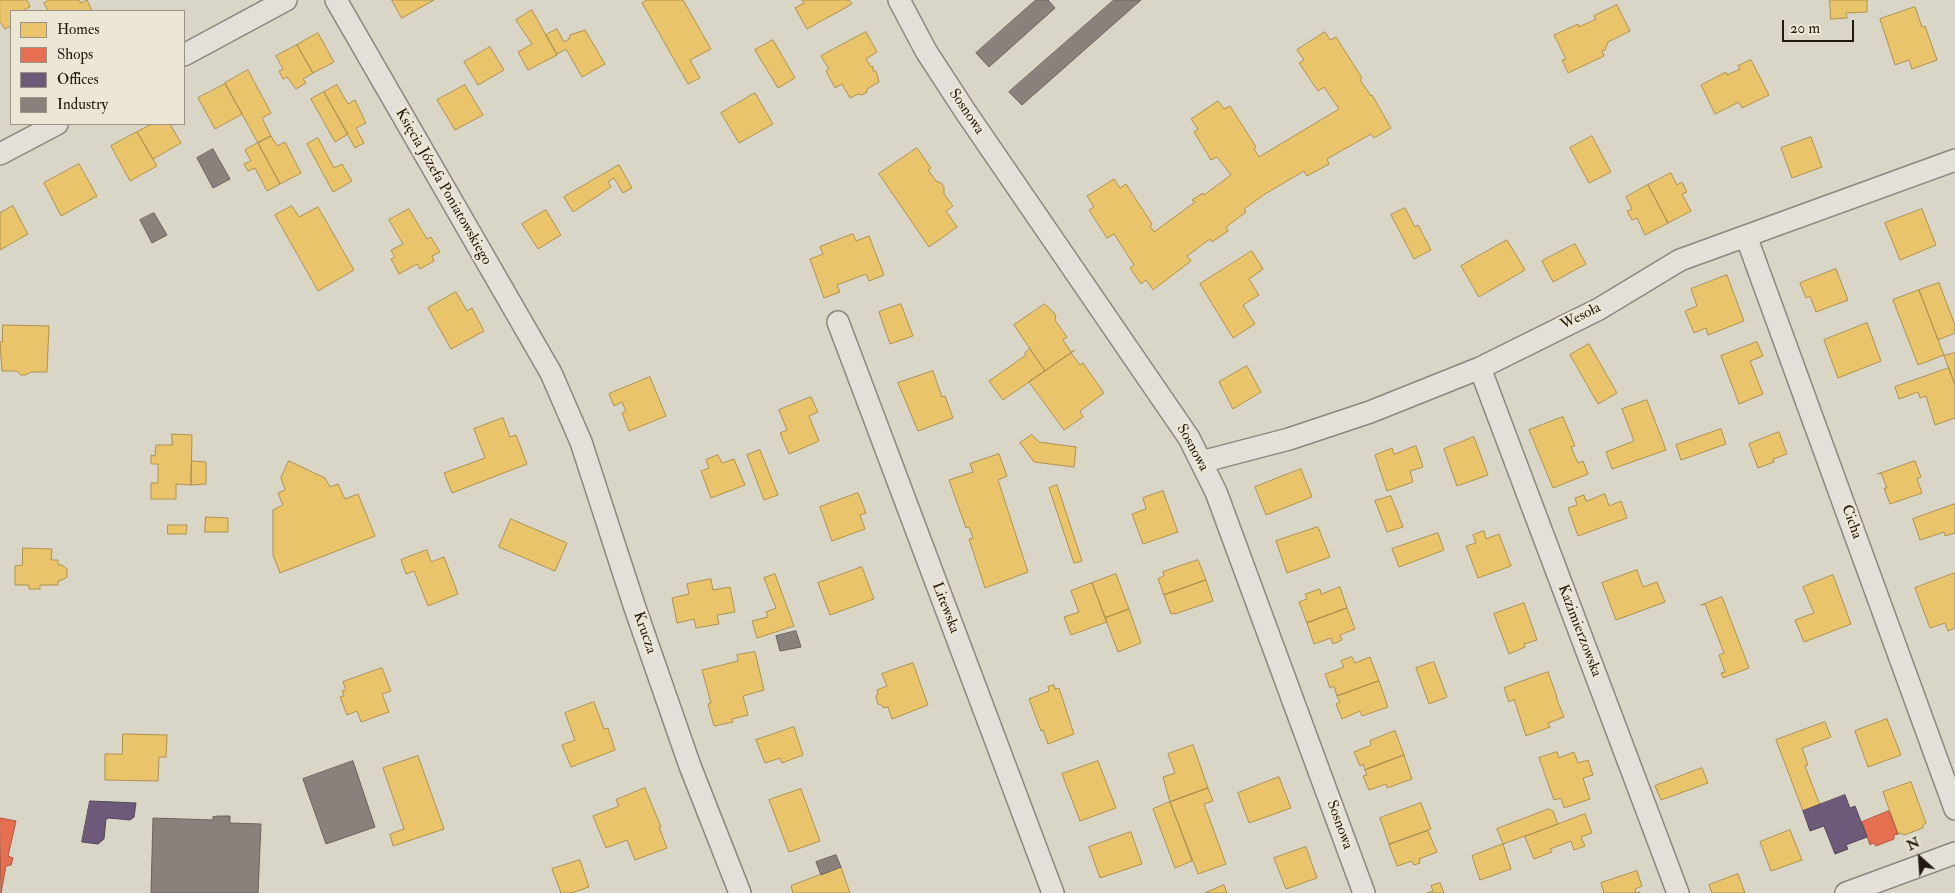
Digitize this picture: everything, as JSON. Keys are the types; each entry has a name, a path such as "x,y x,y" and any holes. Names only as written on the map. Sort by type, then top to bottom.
{"street":[{"path":"185,54 286,0"},
{"name":"Księcia Józefa Poniatowskiego","path":"336,0 550,373"},
{"name":"Sosnowa","path":"899,0 926,51 965,111 1189,438 1202,462 1219,502 1364,893"},
{"path":"0,154 55,125"},
{"name":"Wesoła","path":"1202,462 1332,426 1480,368 1599,309 1680,260 1955,160"},
{"name":"Cicha","path":"1746,236 1955,809"},
{"name":"Litewska","path":"838,322 1053,893"},
{"name":"Kazimierzowska","path":"1480,368 1678,893"},
{"name":"Krucza","path":"550,373 581,442 635,608 690,766 740,893"},
{"path":"1846,893 1955,853"}],"building: Homes":[{"path":"0,0 27,0 30,7 24,10 10,10 10,26 5,29 0,22"},
{"path":"50,0 79,0 81,3 87,0 92,10 48,10 44,3"},
{"path":"392,0 434,0 402,18"},
{"path":"648,0 683,0 711,49 690,60 700,78 688,84 642,3"},
{"path":"802,0 849,0 852,4 807,29 795,8 804,3"},
{"path":"1830,0 1867,0 1867,12 1846,13 1847,18 1831,19"},
{"path":"1617,5 1630,31 1608,42 1605,50 1602,51 1604,56 1568,73 1562,60 1566,59 1554,35 1578,24 1579,27 1596,19 1594,16"},
{"path":"1915,7 1922,27 1925,26 1937,60 1912,69 1909,60 1895,65 1880,19"},
{"path":"532,10 557,55 528,70 518,52 532,44 516,20"},
{"path":"557,29 564,42 569,39 570,35 585,30 605,64 582,77 566,49 557,54 546,35"},
{"path":"866,32 877,52 866,59 871,67 873,66 873,71 876,71 879,82 867,89 867,92 850,98 842,84 835,88 826,71 829,69 821,56"},
{"path":"1325,32 1330,40 1336,37 1362,78 1360,80 1372,95 1391,128 1374,138 1371,134 1327,159 1329,164 1307,176 1304,171 1265,194 1244,209 1246,212 1226,227 1228,231 1212,242 1210,239 1187,256 1191,261 1153,290 1146,280 1141,284 1130,268 1134,265 1114,234 1107,238 1089,210 1094,207 1087,196 1114,179 1120,188 1126,184 1152,224 1150,226 1154,232 1195,202 1192,200 1203,193 1204,195 1231,175 1217,157 1211,160 1194,132 1198,129 1191,119 1218,101 1224,109 1230,106 1256,147 1254,149 1259,157 1339,109 1324,87 1318,91 1299,63 1304,60 1297,50"},
{"path":"318,33 334,62 313,73 297,45"},
{"path":"773,40 795,78 778,88 755,50"},
{"path":"297,45 313,73 303,79 306,83 296,89 287,77 283,79 279,71 283,69 276,56"},
{"path":"490,47 504,70 478,85 464,62"},
{"path":"1751,60 1769,95 1742,108 1739,102 1715,114 1701,85 1726,72 1727,75 1740,69 1738,66"},
{"path":"248,70 271,113 262,118 271,136 258,143 225,83"},
{"path":"225,84 242,114 215,129 198,98"},
{"path":"337,85 348,104 355,100 366,123 356,128 364,143 355,148 324,92"},
{"path":"465,85 483,115 455,130 437,100"},
{"path":"324,92 348,134 335,142 311,99"},
{"path":"755,93 773,124 739,143 721,113"},
{"path":"150,125 171,125 181,143 153,159 137,132"},
{"path":"137,132 157,166 130,181 111,146"},
{"path":"271,136 277,146 285,142 301,173 280,184 258,143"},
{"path":"1592,136 1611,172 1589,183 1570,148"},
{"path":"1811,137 1822,167 1792,178 1781,148"},
{"path":"318,138 334,168 342,164 352,181 333,192 307,144"},
{"path":"258,143 280,184 267,191 255,168 248,171 244,164 251,161 245,150"},
{"path":"917,148 931,168 928,170 936,181 944,187 944,194 953,206 946,211 957,227 929,247 879,174"},
{"path":"79,164 97,196 61,216 44,183"},
{"path":"619,165 632,188 623,193 614,178 608,182 611,187 573,212 564,197"},
{"path":"1671,173 1677,185 1682,182 1687,192 1682,194 1691,211 1668,223 1648,185"},
{"path":"1648,185 1668,223 1645,235 1637,218 1632,220 1627,211 1632,209 1626,197"},
{"path":"13,206 28,234 0,250 0,213"},
{"path":"292,206 299,217 318,207 354,270 318,291 275,215"},
{"path":"1405,208 1415,227 1418,225 1431,250 1414,259 1391,215"},
{"path":"409,209 427,239 431,237 440,252 432,256 434,261 420,269 417,264 399,274 391,259 395,257 391,250 403,244 389,220"},
{"path":"1922,209 1936,245 1900,260 1885,223"},
{"path":"546,210 561,235 538,249 522,224"},
{"path":"853,234 856,241 869,236 884,275 869,281 866,274 837,285 840,292 824,298 810,259 823,254 820,247"},
{"path":"1507,240 1525,270 1479,297 1461,266"},
{"path":"1575,244 1586,264 1553,282 1542,261"},
{"path":"1252,251 1263,269 1249,279 1259,295 1243,305 1255,324 1233,338 1200,284"},
{"path":"1836,269 1848,300 1816,312 1810,296 1806,298 1800,283"},
{"path":"1727,275 1744,321 1708,335 1706,328 1694,333 1685,311 1697,306 1691,289"},
{"path":"1939,283 1955,325 1955,333 1938,340 1919,290"},
{"path":"1919,290 1944,355 1918,365 1893,300"},
{"path":"456,292 467,311 472,308 484,331 451,349 428,308"},
{"path":"901,304 913,336 890,344 879,312"},
{"path":"1045,304 1056,315 1055,320 1067,337 1063,340 1071,352 1075,350 1045,371 1014,325"},
{"path":"1867,323 1881,361 1838,378 1824,340"},
{"path":"3,325 49,326 47,372 31,372 21,375 17,371 2,371 0,342 2,342"},
{"path":"1757,342 1763,356 1750,361 1763,394 1739,404 1721,356"},
{"path":"1589,344 1617,393 1598,404 1570,355"},
{"path":"1030,349 1045,371 1003,400 989,381 1026,355 1025,353"},
{"path":"1071,353 1080,365 1083,363 1104,393 1080,411 1083,417 1064,430 1029,382"},
{"path":"1955,353 1955,385 1944,356"},
{"path":"1247,366 1261,392 1233,409 1219,382"},
{"path":"1949,368 1955,385 1955,418 1935,425 1926,396 1920,398 1918,392 1899,399 1895,387"},
{"path":"933,371 942,397 945,396 953,418 918,431 898,383"},
{"path":"650,377 666,416 629,431 622,413 626,411 622,402 614,406 609,394"},
{"path":"811,397 818,412 809,416 819,441 789,454 780,433 787,430 779,410"},
{"path":"1647,400 1666,450 1612,469 1606,452 1634,441 1622,409"},
{"path":"1563,417 1575,446 1571,447 1578,463 1583,461 1588,474 1553,488 1529,430"},
{"path":"503,418 510,437 516,435 527,464 452,493 444,473 485,458 474,429"},
{"path":"1721,429 1726,444 1681,460 1676,445"},
{"path":"1779,432 1787,454 1773,459 1774,462 1758,468 1749,444"},
{"path":"172,434 192,435 191,485 176,484 176,499 151,499 151,483 158,483 158,464 151,464 151,455 155,456 156,445 172,445"},
{"path":"1032,435 1039,442 1076,447 1074,467 1034,462 1020,443"},
{"path":"1474,437 1488,475 1457,486 1444,449"},
{"path":"1416,446 1423,467 1410,471 1413,482 1387,491 1375,455 1392,448 1394,454"},
{"path":"760,450 778,495 764,500 747,455"},
{"path":"999,454 1007,476 998,480 1028,572 985,588 969,539 973,538 969,527 966,528 949,480 973,472 970,464"},
{"path":"718,455 722,463 734,459 745,485 711,498 701,471 709,468 706,460"},
{"path":"192,461 206,462 206,484 191,485"},
{"path":"289,461 325,478 330,487 338,484 345,499 358,494 375,536 280,573 273,555 273,510 283,505 278,493 285,490 281,478"},
{"path":"1915,461 1921,477 1917,479 1922,493 1890,504 1884,488 1887,488 1881,473 1878,474"},
{"path":"1301,469 1312,497 1266,515 1255,487"},
{"path":"1057,485 1082,561 1074,563 1049,488"},
{"path":"1163,491 1178,532 1143,544 1132,514 1146,509 1143,498"},
{"path":"858,493 866,513 860,515 865,529 832,541 820,507"},
{"path":"1605,494 1609,506 1621,501 1627,518 1578,536 1568,508 1577,505 1575,498 1584,495 1586,501"},
{"path":"1391,496 1403,527 1387,532 1375,501"},
{"path":"1955,504 1955,533 1945,536 1944,532 1920,540 1913,519"},
{"path":"206,517 228,518 228,532 205,532"},
{"path":"511,519 567,543 555,571 499,547"},
{"path":"168,525 187,525 186,534 168,534"},
{"path":"1318,527 1330,557 1287,573 1276,541"},
{"path":"1484,531 1486,539 1499,534 1511,566 1478,578 1466,546 1476,543 1473,535"},
{"path":"1438,533 1444,550 1399,567 1392,549"},
{"path":"23,548 52,549 51,560 58,560 58,565 62,565 67,569 67,577 58,581 58,585 40,585 40,589 29,589 29,585 15,585 15,566 22,565"},
{"path":"427,550 431,562 444,557 458,594 428,606 414,571 406,574 401,560"},
{"path":"1198,560 1206,580 1164,595 1158,579 1164,576 1163,572"},
{"path":"862,567 874,599 830,615 818,583"},
{"path":"1637,570 1643,587 1657,582 1665,602 1616,620 1602,583"},
{"path":"1955,573 1955,628 1948,631 1945,623 1930,628 1915,588"},
{"path":"775,574 794,626 757,638 752,621 768,617 766,612 776,608 764,578"},
{"path":"1116,574 1129,609 1105,618 1092,583"},
{"path":"1833,575 1851,624 1804,642 1795,620 1814,613 1803,587"},
{"path":"711,579 713,590 730,587 735,612 717,615 719,624 696,628 694,619 677,623 672,598 689,594 687,584"},
{"path":"1206,580 1213,601 1171,614 1164,595"},
{"path":"1092,583 1107,622 1071,635 1064,617 1079,612 1071,591"},
{"path":"1340,587 1347,608 1307,623 1299,602 1307,599 1305,594 1320,589 1321,594"},
{"path":"1722,597 1749,668 1723,678 1721,673 1725,672 1719,655 1724,653 1705,604 1701,605"},
{"path":"1524,603 1537,640 1524,644 1525,647 1509,654 1494,614"},
{"path":"1347,608 1355,629 1340,635 1342,640 1333,644 1331,638 1314,644 1307,623"},
{"path":"1129,609 1141,643 1118,652 1105,618"},
{"path":"755,652 764,690 743,696 748,715 732,719 733,722 714,726 708,704 711,703 702,670 738,661 737,655"},
{"path":"1352,657 1355,663 1370,657 1379,681 1337,696 1334,686 1330,688 1325,674 1344,667 1341,661"},
{"path":"1434,662 1447,697 1429,704 1416,668"},
{"path":"913,663 928,705 892,719 888,707 883,708 883,706 878,704 876,697 877,690 887,686 882,674"},
{"path":"382,668 391,691 382,694 389,712 361,722 357,711 347,715 340,697 344,696 342,691 346,690 343,682"},
{"path":"1548,672 1564,717 1548,723 1550,727 1526,736 1514,699 1509,702 1504,688"},
{"path":"1379,681 1388,707 1362,716 1360,711 1342,719 1336,704 1340,702 1337,696"},
{"path":"1054,685 1055,689 1059,688 1074,734 1048,744 1029,699 1049,691 1048,687"},
{"path":"594,702 604,729 608,728 615,750 571,767 562,745 575,740 565,713"},
{"path":"1887,719 1901,755 1868,767 1855,731"},
{"path":"1825,722 1831,737 1802,748 1808,765 1805,766 1820,805 1803,811 1776,740"},
{"path":"794,727 803,755 782,763 780,758 765,763 756,740"},
{"path":"1395,731 1404,755 1365,770 1363,764 1360,766 1354,752 1371,745 1370,741"},
{"path":"123,734 167,735 166,757 159,757 158,781 105,780 105,754 122,754"},
{"path":"1193,745 1208,788 1170,802 1163,777 1175,773 1168,754"},
{"path":"1557,752 1559,758 1574,752 1578,763 1588,760 1593,775 1583,778 1590,799 1564,808 1561,798 1554,800 1539,758"},
{"path":"1404,755 1412,779 1387,788 1386,784 1369,790 1363,776 1367,775 1365,770"},
{"path":"418,756 444,829 393,846 390,834 404,829 383,768"},
{"path":"1098,761 1116,808 1080,821 1062,774"},
{"path":"1702,768 1708,783 1661,800 1655,786"},
{"path":"1279,777 1291,808 1249,823 1238,793"},
{"path":"1911,782 1926,823 1923,825 1923,828 1904,835 1898,834 1883,792"},
{"path":"645,788 661,827 659,827 667,848 635,860 627,840 606,848 593,816 619,806 616,800"},
{"path":"1208,788 1213,801 1204,804 1226,864 1198,874 1170,802"},
{"path":"801,789 820,841 789,852 769,800"},
{"path":"1170,802 1192,861 1175,868 1153,809"},
{"path":"1421,803 1431,829 1389,844 1380,818"},
{"path":"1549,809 1553,811 1558,824 1503,844 1497,829"},
{"path":"1585,814 1592,833 1581,837 1585,846 1574,850 1571,841 1550,849 1552,852 1534,859 1525,837"},
{"path":"1790,830 1802,860 1771,871 1760,842"},
{"path":"1428,831 1437,852 1419,859 1420,863 1414,865 1412,861 1397,866 1389,845"},
{"path":"1131,832 1142,864 1100,878 1089,847"},
{"path":"1503,844 1511,869 1480,880 1472,856"},
{"path":"1306,847 1317,878 1286,889 1274,858"},
{"path":"580,860 589,887 571,893 561,893 552,869"},
{"path":"841,867 850,893 793,893 791,886"},
{"path":"1637,871 1642,886 1635,889 1636,893 1604,893 1601,883"},
{"path":"1738,874 1745,893 1712,893 1709,885"},
{"path":"1440,883 1444,893 1427,893 1433,891 1431,886"},
{"path":"1224,885 1227,893 1205,893"}],"building: Shops":[{"path":"1889,811 1898,834 1894,835 1894,839 1876,846 1873,843 1870,845 1862,822"},
{"path":"0,818 16,821 8,856 13,858 11,865 6,866 1,893"}],"building: Offices":[{"path":"1845,795 1850,808 1855,806 1867,837 1846,845 1848,849 1835,854 1824,826 1810,831 1803,811"},
{"path":"90,801 136,803 134,817 130,820 106,819 104,839 98,844 82,842"}],"building: Industry":[{"path":"1036,0 1048,0 1055,8 989,67 976,53"},
{"path":"1114,0 1141,0 1022,105 1009,92"},
{"path":"213,149 230,179 213,188 197,158"},
{"path":"154,213 167,235 152,243 140,220"},
{"path":"796,631 801,647 780,651 776,636"},
{"path":"353,761 375,827 326,844 303,779"},
{"path":"230,816 230,823 261,824 258,893 151,893 153,818 213,820 213,817"},
{"path":"836,855 841,867 821,875 816,862"}]}
